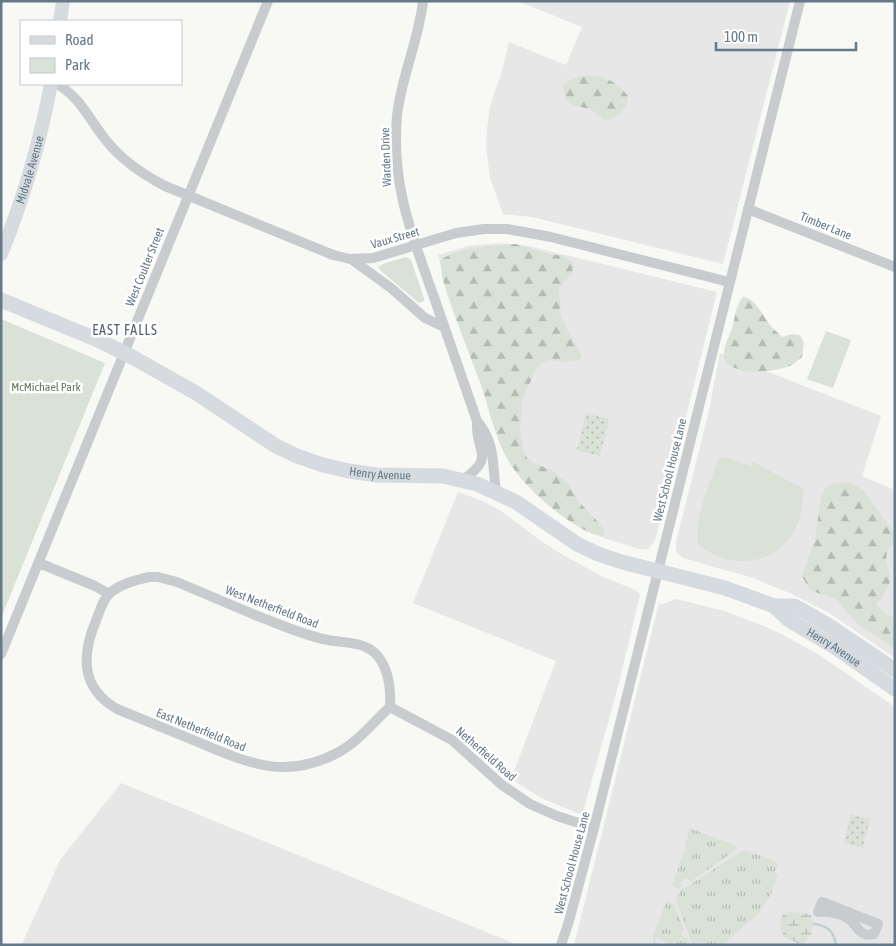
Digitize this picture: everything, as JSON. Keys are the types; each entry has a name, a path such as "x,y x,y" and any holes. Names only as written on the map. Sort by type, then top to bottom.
{"main road":[{"name":"Henry Avenue","path":"1,300 124,353 196,393 276,446 310,460 365,474 429,475 463,480 496,491 516,502 565,536 586,548 616,560 725,588 774,606 794,606 831,626 895,670"},
{"name":"Henry Avenue","path":"774,606 789,620 834,647 895,689"}],"street":[{"path":"60,20 63,1"},
{"name":"West Coulter Street","path":"1,654 268,1"},
{"name":"Warden Drive","path":"423,1 419,29 399,101 396,149 400,194 416,246 477,421 486,432 492,448 496,491"},
{"name":"West School House Lane","path":"561,945 594,828 800,1"},
{"name":"Midvale Avenue","path":"1,254 20,206 33,163 52,85"},
{"name":"Vaux Street","path":"59,85 78,100 106,140 128,162 152,179 333,255 350,259 373,258 456,233 484,229 507,229 551,237 729,282"},
{"name":"Timber Lane","path":"748,209 895,267"},
{"path":"350,259 391,288 425,318 444,327"},
{"name":"Warden Drive","path":"463,480 478,468 482,460 482,453 476,434 477,421"},
{"path":"39,563 95,586 109,594"},
{"name":"West Netherfield Road","path":"109,594 138,579 158,577 177,582 302,634 360,645 375,654 385,669 390,687 390,707"},
{"name":"East Netherfield Road","path":"109,594 90,634 86,650 88,673 96,691 117,709 241,760 276,767 302,765 317,761 340,751 350,744 390,707"},
{"name":"Netherfield Road","path":"390,707 452,740 487,773 516,796 545,812 594,828"},
{"path":"822,902 874,923 878,924 874,934 865,935 845,917 832,912 818,912 822,902"}],"shaded area":[{"path":"518,1 790,1 723,264 532,217 503,214 490,178 486,146 490,106 502,71 509,42 566,65 582,27"},
{"path":"502,243 529,246 717,292 655,541 648,549 642,550 604,538 570,521 495,417 438,255 468,246"},
{"path":"720,353 881,416 862,476 895,490 895,658 831,614 792,594 753,578 683,558 676,552 676,542 708,415"},
{"path":"458,492 483,501 501,511 563,555 601,576 636,590 640,595 618,687 582,815 541,798 511,779 556,661 413,603"},
{"path":"676,599 724,611 785,636 818,654 895,707 895,945 574,945 659,603 662,604"},
{"path":"121,783 518,945 18,945 22,944 60,860"}],"green space":[{"path":"580,76 601,77 618,86 628,96 624,109 618,115 605,120 590,109 572,105 566,99 563,86 568,81"},
{"path":"516,244 548,254 564,256 573,262 572,275 565,280 559,290 561,317 581,355 579,360 566,362 548,360 537,367 522,401 520,431 523,450 527,458 551,470 566,481 581,504 604,528 605,533 602,536 592,534 557,512 529,487 506,457 498,439 483,391 443,280 440,262 453,253 475,248"},
{"path":"406,257 411,260 424,298 424,301 419,303 378,267"},
{"path":"743,297 754,303 782,337 792,334 800,335 804,343 802,357 790,366 763,371 742,370 733,367 727,362 724,349 737,309"},
{"name":"McMichael Park","path":"1,319 105,363 1,618"},
{"path":"826,331 851,340 833,388 807,379"},
{"path":"586,413 609,419 600,456 577,450"},
{"path":"725,457 751,466 753,462 804,490 802,509 792,535 781,547 769,555 756,560 726,559 698,544 697,533 700,512 718,459"},
{"path":"839,482 851,483 863,490 893,531 895,544 890,546 886,556 890,581 876,605 886,614 895,618 895,650 859,625 835,599 810,590 803,578 803,573 815,540 821,496 827,486"},
{"path":"851,814 870,819 863,848 844,843"},
{"path":"690,828 734,845 737,849 690,882 688,879 684,879 680,883 682,887 679,889 672,886"},
{"path":"744,850 776,862 778,866 775,873 778,875 771,894 759,913 723,945 693,945 676,902 680,891"},
{"path":"667,901 674,904 684,930 681,931 683,937 687,937 690,945 668,945 667,942 660,940 657,936 654,945 653,935"},
{"path":"792,912 810,914 812,919 812,931 802,945 784,937 782,931 783,914"}],"waterway":[{"path":"814,924 826,927 832,932 836,945"}],"district":[{"name":"EAST FALLS","path":"125,330"}]}
